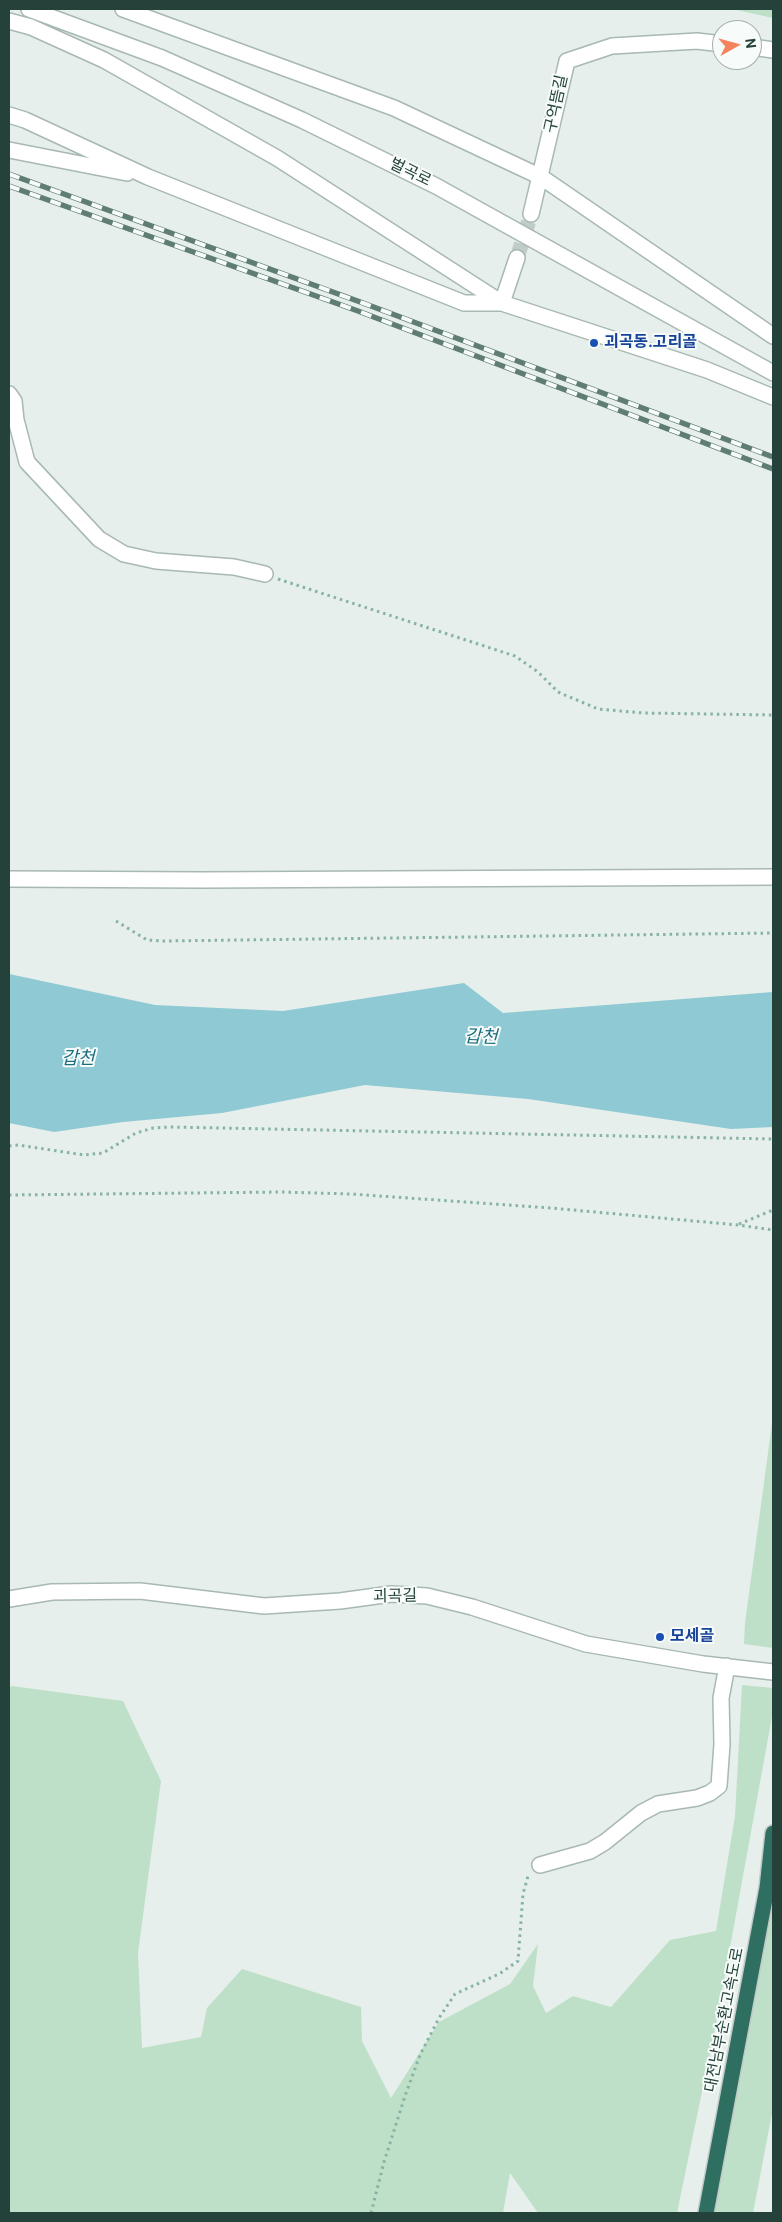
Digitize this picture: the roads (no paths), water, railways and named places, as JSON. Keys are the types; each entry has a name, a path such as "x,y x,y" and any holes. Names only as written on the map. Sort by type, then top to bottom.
{"highway":[{"name":"대전남부순환고속도로","path":"706,2213 767,1888 773,1834"}],"street":[{"name":"벌곡로","path":"29,9 162,58 302,120 436,186 773,373"},
{"path":"123,9 394,108 541,177 773,336"},
{"path":"9,21 31,27 104,60 277,158 502,302 707,370 773,397"},
{"name":"구억뜸길","path":"531,214 566,61 612,46 696,41 712,43"},
{"path":"9,115 25,120 148,177 464,303 502,302"},
{"path":"9,150 148,177"},
{"path":"502,302 517,258"},
{"path":"9,394 14,401 16,420 27,462 99,539 124,554 132,556 156,561 234,567 266,574"},
{"path":"9,879 202,880 773,877"},
{"name":"괴곡길","path":"9,1599 52,1592 140,1591 264,1606 340,1601 391,1594 427,1596 472,1607 586,1644 773,1672"},
{"path":"540,1865 590,1852 641,1813 658,1804 697,1798 710,1793 719,1786 722,1744 721,1698 727,1666"}],"water":[{"name":"갑천","path":"9,974 155,1005 283,1011 464,983 503,1013 773,992 773,1127 731,1129 528,1099 365,1085 222,1113 123,1122 54,1132 9,1123"}],"tunnel":[{"path":"517,258 531,214"}],"railway":[{"path":"9,174 363,303 773,457"},
{"path":"9,186 358,311 773,469"}],"place":[{"name":"괴곡동.고리골","path":"594,343"},
{"name":"모세골","path":"660,1637"}]}
